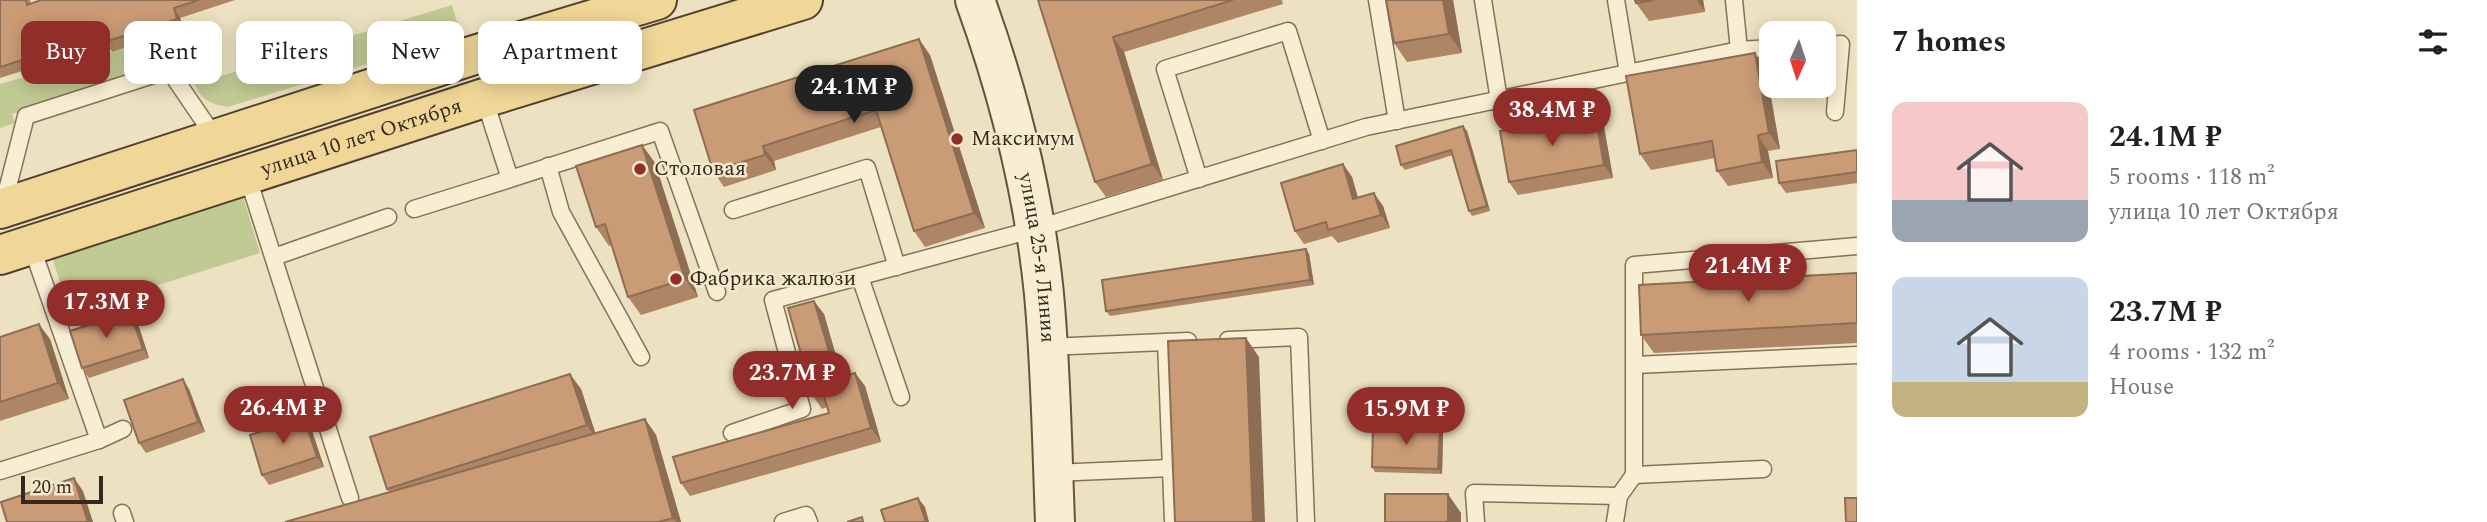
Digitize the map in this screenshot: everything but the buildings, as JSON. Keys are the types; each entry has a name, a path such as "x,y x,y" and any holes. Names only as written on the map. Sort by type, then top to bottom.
{"main road":[{"path":"1,209 471,56 657,0"},
{"name":"улица 10 лет Октября","path":"16,250 484,98 803,0"},
{"name":"улица 25-я Линия","path":"975,0 1015,129 1035,229 1044,294 1055,522"}],"lane":[{"path":"1377,0 1397,121"},
{"path":"1483,0 1499,100"},
{"path":"1616,0 1628,73"},
{"path":"1734,0 1739,50"},
{"path":"1199,179 1165,69 1288,31 1322,141"},
{"path":"1835,112 1842,44 1836,44"},
{"path":"732,433 802,409 773,300 1035,229 1366,127 1739,50 1759,49"},
{"path":"1,209 26,116 169,70 216,138"},
{"path":"484,98 510,179"},
{"path":"414,209 660,131 717,292"},
{"path":"548,166 561,212 641,357"},
{"path":"733,211 867,168 897,267"},
{"path":"247,175 350,498"},
{"path":"274,257 388,217"},
{"path":"1615,522 1619,496 1634,475 1634,265 1857,246"},
{"path":"16,250 99,440"},
{"path":"860,277 901,397"},
{"path":"1047,347 1299,337 1306,522"},
{"path":"1166,342 1173,520"},
{"path":"1635,365 1857,355"},
{"path":"0,471 99,440 123,429"},
{"path":"1053,473 1171,468"},
{"path":"1634,475 1763,469"},
{"path":"1476,522 1474,493 1619,496"},
{"path":"783,522 806,514 809,522"}],"green space":[{"path":"452,5 457,21 400,21"},
{"path":"367,31 367,64 353,68 353,35"},
{"path":"124,49 124,79 110,83 110,53"},
{"path":"236,71 236,84 302,84 228,107 208,101 200,94 195,84 222,84 222,76"},
{"path":"21,78 21,84 107,84 12,114 15,123 0,128 0,84"},
{"path":"243,197 260,253 70,313 52,257"}],"place":[{"name":"Максимум","path":"957,139"},
{"name":"Столовая","path":"640,169"},
{"name":"Фабрика жалюзи","path":"676,279"}]}
